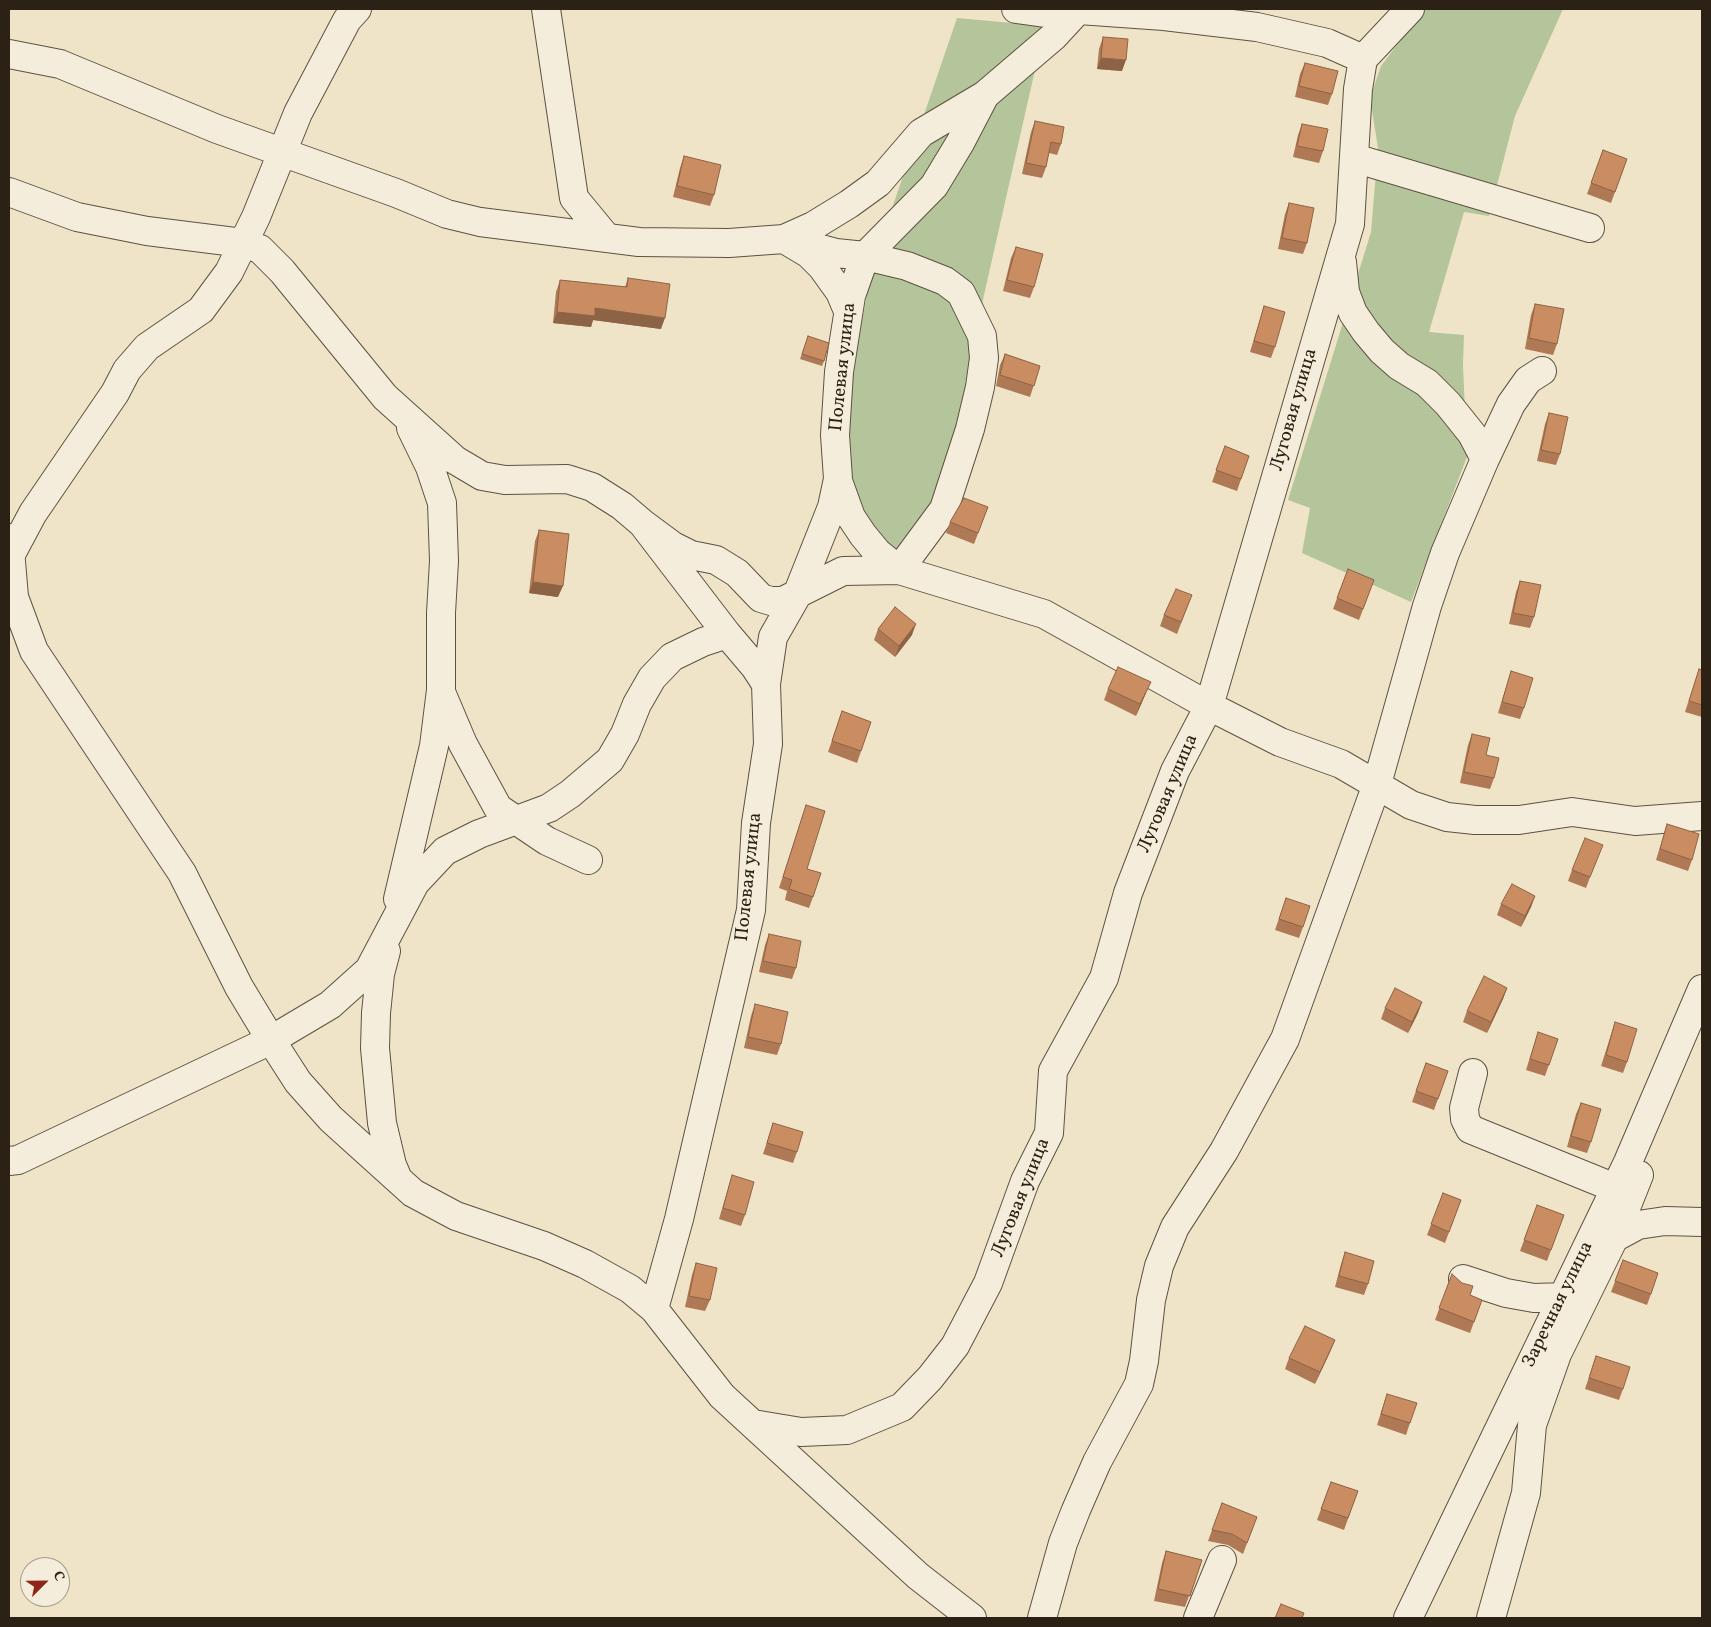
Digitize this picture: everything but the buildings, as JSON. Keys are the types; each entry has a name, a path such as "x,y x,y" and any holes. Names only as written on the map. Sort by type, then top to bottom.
{"street":[{"path":"356,9 347,20 298,113 282,154 229,272 201,310 147,348 127,370 115,393 32,513 9,551 14,597 34,651 182,874 239,987 271,1040 298,1082 331,1119 413,1193 456,1216 544,1246 585,1264 630,1289 654,1309 722,1396 918,1576 972,1618"},
{"path":"546,9 574,198 607,238"},
{"path":"1016,9 1045,12 1079,9 1164,16 1257,27 1327,43 1364,59 1410,9"},
{"name":"Полевая улица","path":"899,570 876,552 859,529 844,500 838,479 835,435 839,372 851,296 865,256 934,186 960,143 985,95 1054,36 1079,9"},
{"path":"9,54 60,64 282,154 396,193 447,214 480,222 639,242 728,243 784,239 836,253 865,256 907,266 945,280 960,293 982,336 984,350 980,387 970,428 944,509 899,570"},
{"name":"Луговая улица","path":"753,1424 801,1432 847,1430 902,1408 930,1378 955,1346 988,1283 1025,1181 1049,1133 1053,1072 1104,978 1128,892 1175,771 1209,706 1350,224 1358,89 1364,59"},
{"path":"784,239 813,226 849,204 878,183 921,133 985,95"},
{"path":"1354,158 1590,228"},
{"path":"9,192 77,217 147,231 243,243 260,249 282,271 385,397 455,460 482,476 505,480 567,479 592,487 622,506 672,546 691,555 716,560 737,573 760,598 783,601 843,571 899,570 1044,614 1209,706 1280,742 1341,764 1411,805 1447,817 1476,820 1519,820 1572,812 1635,821 1702,816"},
{"path":"784,239 809,254 822,267 840,292 848,311"},
{"path":"1341,254 1345,292 1353,313 1366,332 1382,351 1399,366 1427,384 1448,404 1472,434 1485,459"},
{"path":"1042,1618 1063,1543 1076,1510 1097,1462 1139,1384 1144,1362 1151,1300 1162,1258 1175,1227 1224,1151 1285,1039 1377,784 1427,606 1445,553 1511,404 1528,380 1542,371"},
{"path":"399,410 418,439 442,503 444,561 440,613 440,690 434,746 380,974 375,1048 382,1123 392,1165 399,1181"},
{"name":"Полевая улица","path":"654,1309 679,1219 751,910 756,823 768,744 766,684 774,637 797,595 832,507 838,479"},
{"path":"642,523 755,666 766,684"},
{"path":"9,1161 18,1160 271,1040 330,1005 368,970 415,883 445,851 479,834 550,808 589,780 610,760 652,678 672,657 703,642 728,634"},
{"path":"440,690 480,778 498,808 516,822 547,841 588,860"},
{"name":"Заречная улица","path":"1408,1618 1615,1188 1702,989"},
{"path":"1491,1618 1526,1493 1532,1425 1557,1354 1614,1238 1636,1184 1679,1043"},
{"path":"1473,1073 1464,1108 1465,1119 1470,1129 1615,1188"},
{"path":"1614,1238 1638,1225 1665,1221 1702,1222"},
{"path":"1463,1279 1506,1293 1534,1298 1563,1297"},
{"path":"1198,1618 1222,1560"}],"green space":[{"path":"1424,9 1563,9 1515,116 1489,216 1464,212 1429,332 1464,335 1463,365 1467,457 1411,602 1302,553 1310,508 1288,500 1371,232 1378,148 1370,98 1381,66"},
{"path":"957,18 1045,26 972,348 971,379 935,511 904,550 890,551 880,540 851,489 847,430 856,352 873,264"}]}
